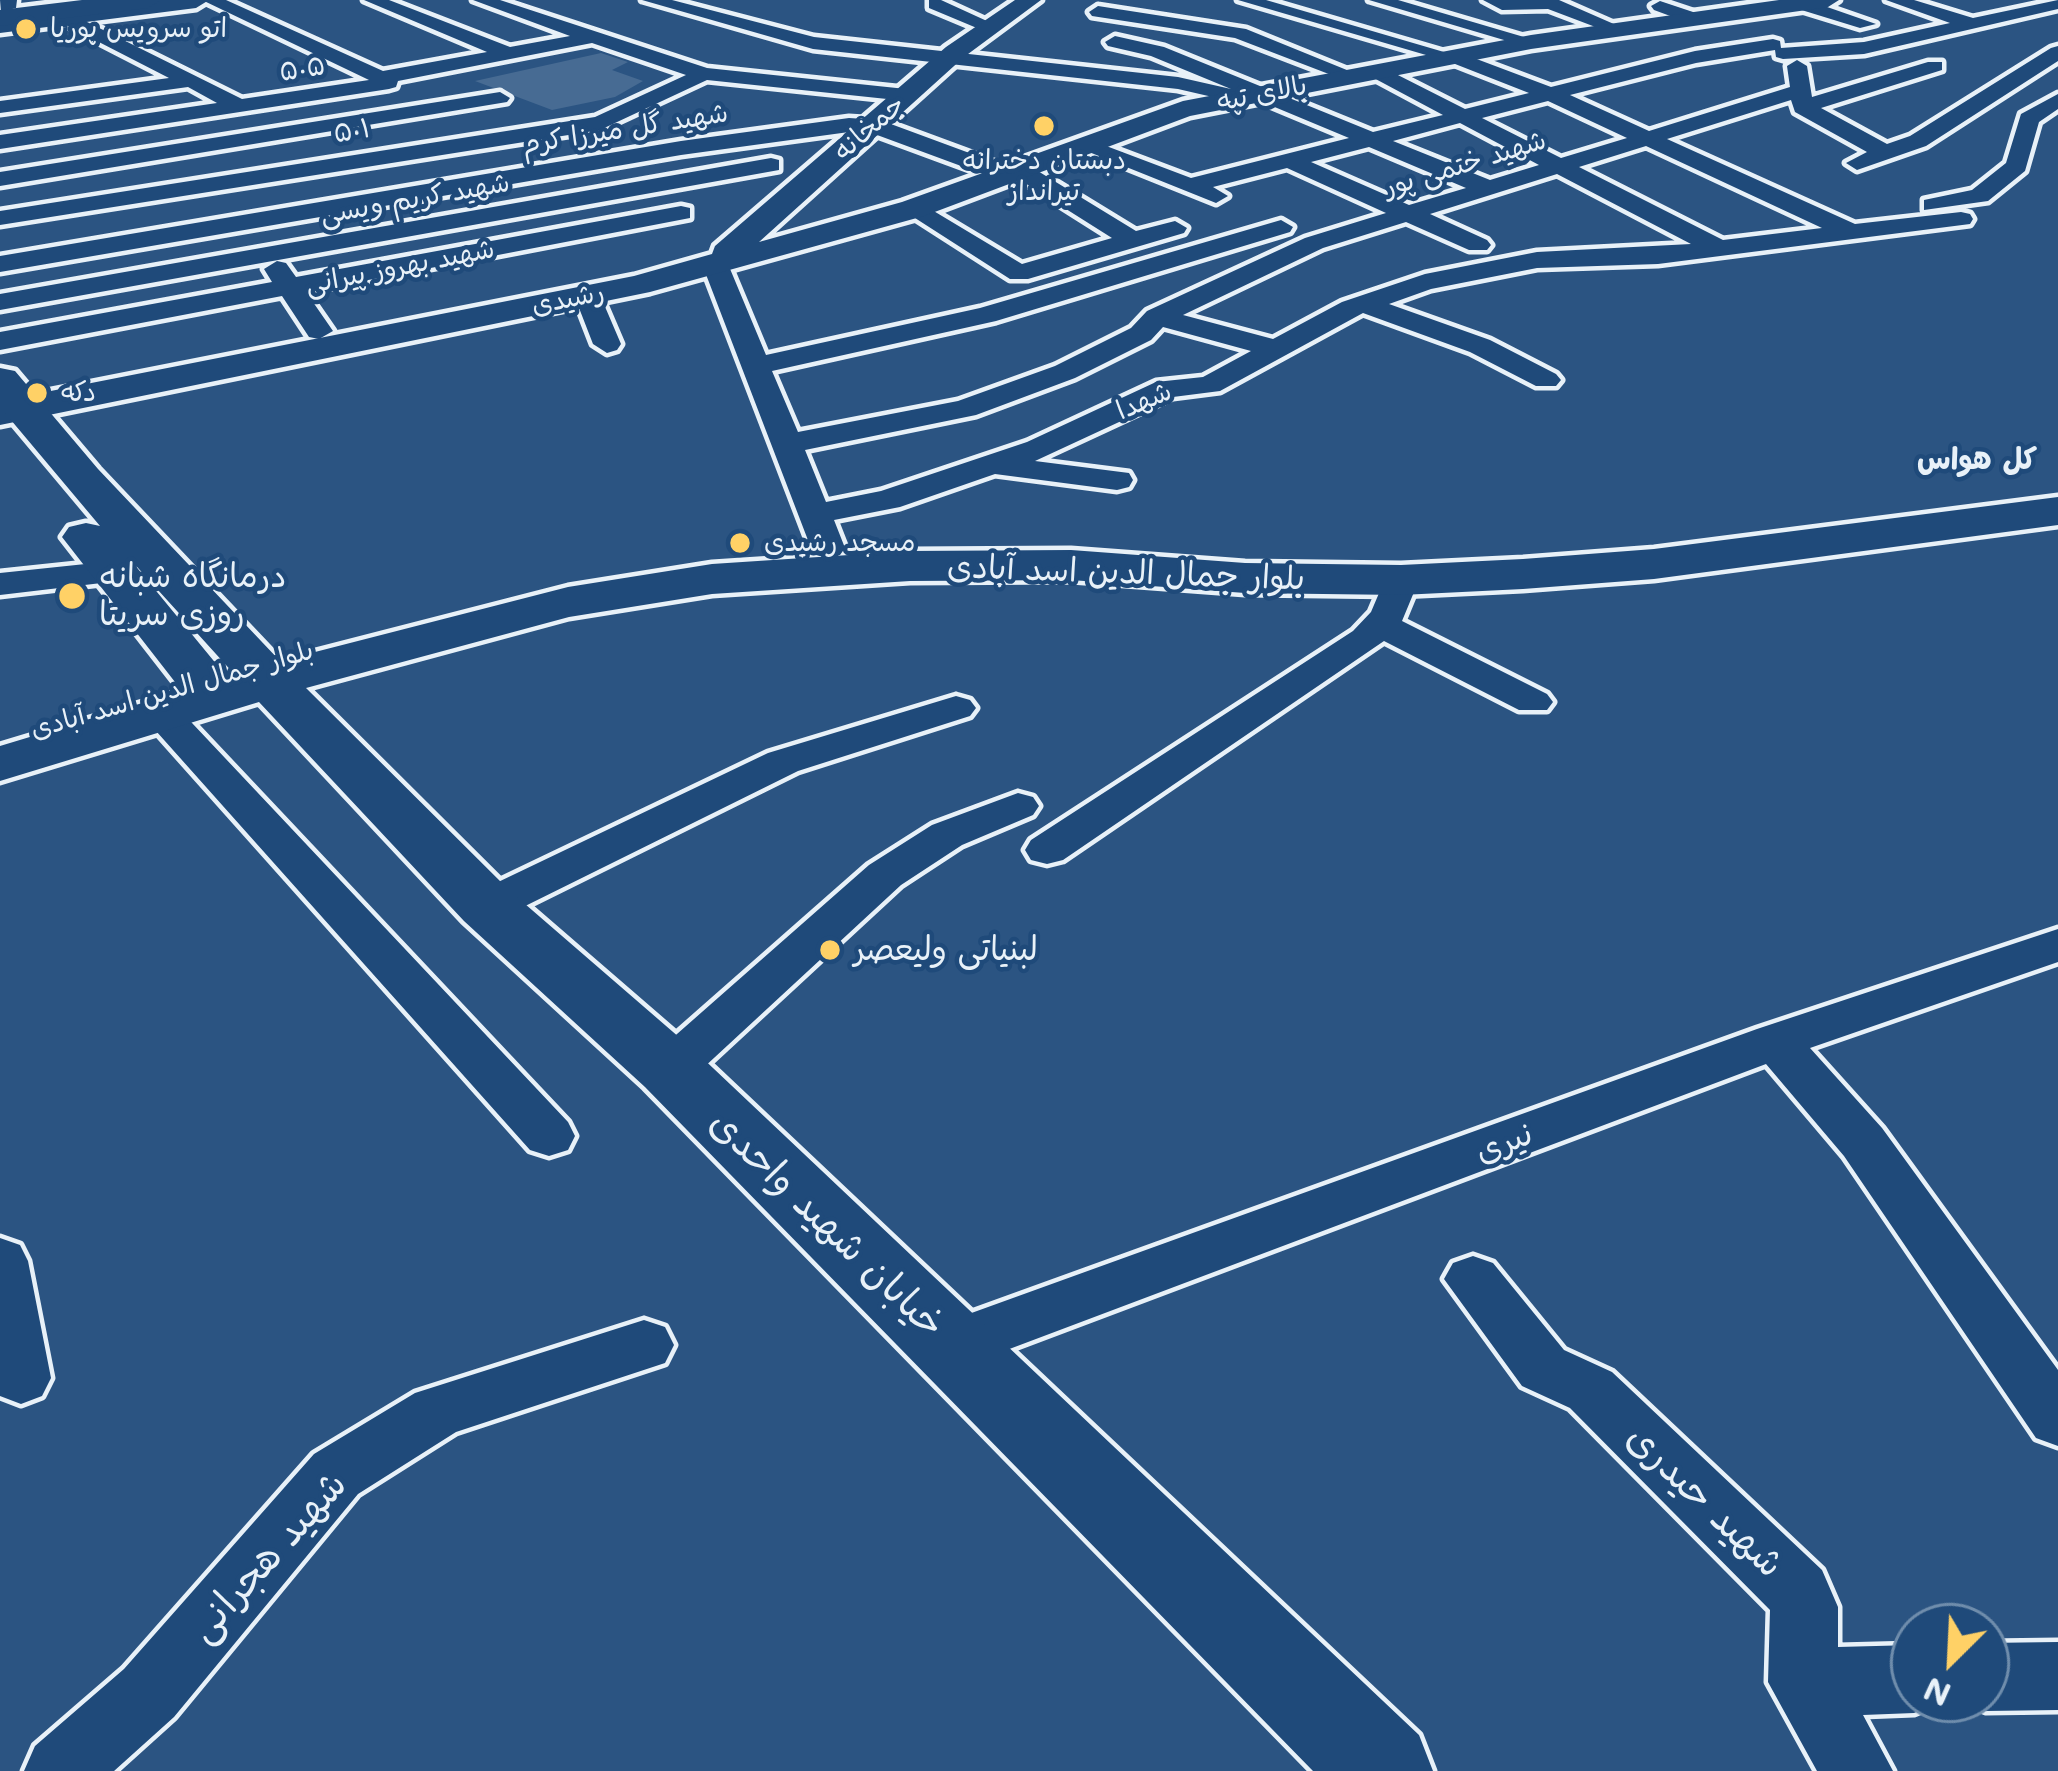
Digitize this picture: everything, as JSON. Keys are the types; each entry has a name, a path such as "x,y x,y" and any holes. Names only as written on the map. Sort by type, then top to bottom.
{"main road":[{"path":"2,12 112,0"},
{"path":"2,12 148,0"},
{"path":"2,12 196,0"},
{"path":"21,400 104,574 182,697"},
{"name":"خیابان شهید واحدی","path":"21,400 82,478 487,905 670,1069 1383,1771"},
{"name":"بلوار جمال الدین اسد آبادی","path":"262,673 568,602 771,574 1071,565 1245,578 1391,602 1546,560 2058,488"},
{"name":"بلوار جمال الدین اسد آبادی","path":"0,741 182,697 523,594 734,556 821,531 1654,564 2058,511"},
{"name":"بلوار جمال الدین اسد آبادی","path":"0,764 182,697"}],"street":[{"path":"211,0 381,79"},
{"path":"373,0 508,53"},
{"path":"482,0 704,74 906,95"},
{"path":"651,0 813,43 1178,83 1252,96"},
{"name":"جمخانه","path":"715,264 947,59 1030,0"},
{"path":"1247,0 1448,57 1550,94 1856,235"},
{"path":"1378,0 1543,47 1618,76"},
{"path":"1492,0 1502,5 1550,3 1614,28"},
{"path":"1874,0 1976,25"},
{"path":"1815,2 1867,24"},
{"name":"بالای تپه","path":"715,264 914,209 1184,110 1448,57 1543,47 1697,12 1730,13 1815,2"},
{"path":"935,4 991,27"},
{"path":"1192,185 1695,57 1778,49 1864,49 2058,4"},
{"path":"1660,6 1697,12 1778,49 1797,63 1801,99 1886,153"},
{"path":"69,9 293,133"},
{"path":"1099,11 1239,33 1365,75 1460,116 1720,249"},
{"name":"۵۰۵","path":"381,79 593,37"},
{"path":"1114,42 1157,51 1252,96 1488,188"},
{"path":"1036,68 1055,51"},
{"path":"1853,164 1918,141 2058,52"},
{"name":"شهید ختمی پور","path":"787,444 965,409 1065,372 1141,334 1157,317 1314,243 1648,139 1935,66"},
{"name":"۵۰۱","path":"0,218 600,123 704,74"},
{"name":"۵۰۵","path":"0,142 389,82 381,79"},
{"path":"701,102 738,79"},
{"path":"6,101 190,80"},
{"path":"0,179 500,98"},
{"path":"1933,205 1980,196 2017,166 2029,119 2058,100"},
{"path":"664,125 645,136 681,148"},
{"name":"شهید گل میرزا کرم","path":"0,264 681,148 872,125 1014,172 1133,240"},
{"path":"1084,146 1192,185 1314,243 1425,282"},
{"name":"شهید کریم ویسی","path":"0,302 841,152"},
{"path":"1288,160 1478,245"},
{"path":"225,181 246,223 319,331"},
{"path":"753,199 799,190"},
{"name":"شهید بهروز پیرانی","path":"0,341 706,208"},
{"path":"914,209 1019,273 1241,208"},
{"name":"شهدا","path":"821,531 888,500 1038,449 1167,388 1209,386 1362,304 1425,282 1537,260 1720,249 1961,219"},
{"path":"757,366 1006,309 1281,227"},
{"path":"715,264 821,531"},
{"name":"رشیدی","path":"21,400 587,295 715,264"},
{"name":"رشیدی","path":"21,400 319,331 628,270 715,264"},
{"path":"587,295 607,344"},
{"path":"1362,304 1480,346 1546,380"},
{"path":"1157,317 1275,348"},
{"path":"991,465 1117,480"},
{"path":"0,584 104,574"},
{"path":"0,601 104,574"},
{"path":"1047,850 1391,602 1533,702"},
{"path":"182,697 549,1136"},
{"path":"487,905 783,761 956,708"},
{"path":"670,1069 885,875 947,835 1018,806"},
{"name":"نیری","path":"951,1346 1775,1041 2058,945"},
{"path":"1775,1041 1863,1142 2058,1419"},
{"path":"0,1262 21,1378"},
{"name":"شهید حیدری","path":"1473,1279 1543,1367 1591,1390 1798,1592 1804,1607 1803,1682"},
{"name":"شهید هجرانی","path":"61,1771 149,1693 336,1474 437,1412 644,1345"},
{"path":"2010,1677 2058,1676"},
{"path":"1857,1771 1803,1682 1890,1680"}],"shaded area":[{"path":"601,53 628,62 612,70 643,81 615,97 552,110 475,81"}],"place":[{"name":"اتو سرویس پوریا","path":"26,29"},
{"name":"دبستان دخترانه تیرانداز","path":"1044,126"},
{"name":"دکه","path":"37,393"},
{"name":"مسجد رشیدی","path":"740,543"},
{"name":"درمانگاه شبانه روزی سریتا","path":"72,596"},
{"name":"لبنیاتی ولیعصر","path":"830,950"}],"district":[{"name":"کل هواس","path":"1977,460"}]}
